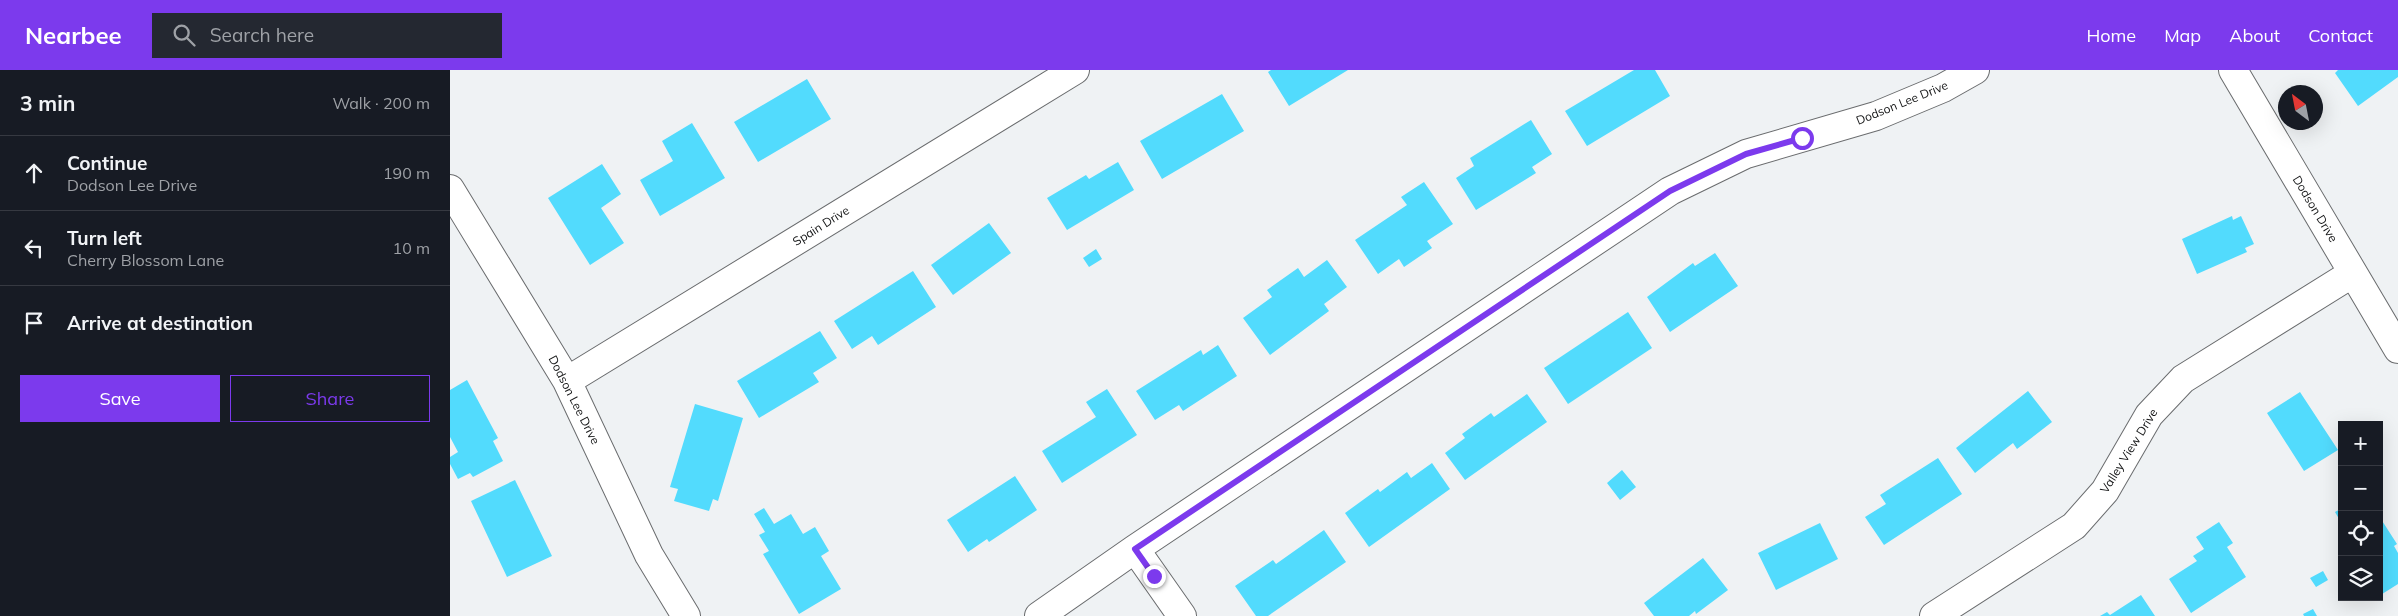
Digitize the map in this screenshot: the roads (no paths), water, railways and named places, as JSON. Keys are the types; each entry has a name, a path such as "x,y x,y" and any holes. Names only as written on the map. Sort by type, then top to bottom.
{"street":[{"name":"Spain Drive","path":"567,381 1075,70"},
{"name":"Dodson Lee Drive","path":"1039,616 1135,549 1670,191 1746,154 1876,116 1943,88 1974,70"},
{"name":"Dodson Drive","path":"2234,71 2398,349"},
{"name":"Dodson Lee Drive","path":"450,189 567,381 649,555 686,616"},
{"name":"Valley View Drive","path":"1934,616 2074,526 2105,491 2148,415 2183,379 2353,273"},
{"path":"1135,549 1182,616"}]}
